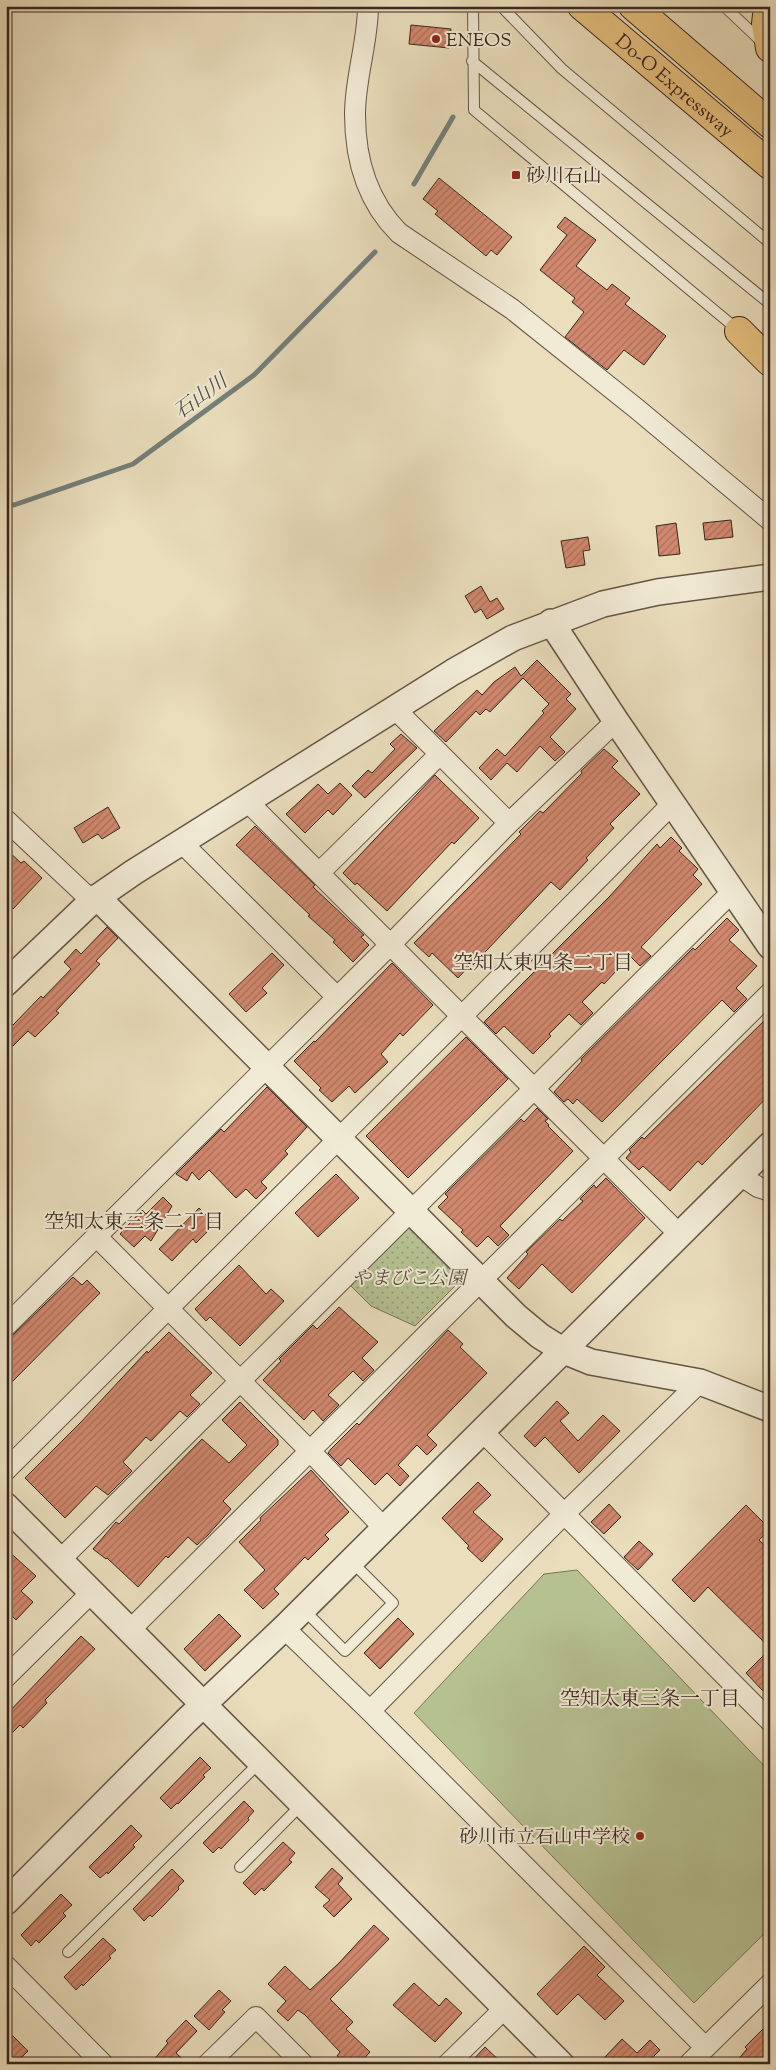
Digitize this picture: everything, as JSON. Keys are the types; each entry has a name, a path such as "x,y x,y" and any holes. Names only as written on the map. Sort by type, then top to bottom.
{"highway":[{"name":"Do-O Expressway","path":"582,6 770,165"},
{"name":"Do-O Expressway","path":"633,6 770,124"},
{"path":"768,6 766,24 770,48"}],"street":[{"path":"368,6 355,113 359,163 371,194 385,219 399,233 512,309 637,409 770,520"},
{"path":"6,983 95,899 181,842 454,672 513,638 551,622 603,604 658,592 770,577"},
{"path":"551,622 616,721 770,946"},
{"path":"395,709 509,823"},
{"path":"6,1326 391,944 509,823 616,721"},
{"path":"319,873 440,754"},
{"path":"247,801 680,1235"},
{"path":"6,1470 462,1016 673,802"},
{"path":"6,820 95,899 339,1138 516,1316 540,1336 564,1351 591,1362 700,1382 770,1409"},
{"path":"181,842 338,997"},
{"path":"60,1560 733,892"},
{"path":"130,1630 480,1279 770,993"},
{"path":"6,1902 770,1145"},
{"path":"740,1175 758,1188 770,1191"},
{"path":"97,1237 310,1450 384,1528"},
{"path":"370,1711 564,1514 700,1382"},
{"path":"482,1432 770,1721"},
{"path":"7,1507 560,2064"},
{"path":"6,1677 92,1592"},
{"path":"284,1628 370,1711 705,2047"},
{"path":"6,1966 103,2064"},
{"path":"689,2064 770,1984"},
{"path":"448,2064 505,2008"},
{"path":"208,2064 256,2017 303,2064"}],"lane":[{"path":"473,6 472,61 474,110 757,344"},
{"path":"501,6 562,69 770,243"},
{"path":"724,6 770,48"},
{"path":"472,61 770,304"},
{"path":"303,1609 346,1651 393,1603 351,1561"},
{"path":"68,1952 260,1762"},
{"path":"240,1867 302,1804"}],"green space":[{"name":"やまびこ公園","path":"410,1222 464,1277 415,1326 371,1306 348,1283"},
{"path":"577,1570 770,1772 770,1928 694,2003 414,1713 544,1574"}],"building":[{"path":"411,25 451,29 449,48 409,44"},
{"path":"439,178 512,237 497,255 491,250 486,256 435,214 438,211 423,199"},
{"path":"565,217 596,240 576,266 607,290 612,284 630,298 625,304 666,336 644,365 624,350 607,370 565,337 584,312 572,302 575,298 540,270 567,235 557,227"},
{"path":"731,520 733,537 705,540 703,523"},
{"path":"676,523 680,554 659,556 656,526"},
{"path":"588,537 590,550 583,551 585,565 566,568 561,541"},
{"path":"481,586 490,602 497,598 504,609 487,619 481,609 475,613 465,596"},
{"path":"537,660 571,694 566,699 576,709 550,737 565,752 555,761 540,746 517,772 507,763 491,780 479,768 497,749 505,756 544,713 542,711 549,704 523,678 490,712 486,709 480,715 476,711 446,742 434,731 477,690 482,695 494,682 515,667 521,676"},
{"path":"401,734 417,748 365,798 352,786 368,770 372,773 395,749 390,744"},
{"path":"604,749 618,761 612,767 640,794 610,824 614,828 586,858 588,860 560,890 551,882 473,965 472,963 458,978 432,953 429,957 414,943 521,834 519,832 540,811 543,813"},
{"path":"435,775 479,818 454,844 452,842 387,911 357,883 355,885 343,873"},
{"path":"340,783 352,795 333,815 328,810 305,833 286,814 318,784 328,794"},
{"path":"108,807 120,828 102,839 98,834 83,843 74,828"},
{"path":"255,826 315,885 313,887 364,935 361,937 369,945 353,962 333,942 335,940 308,916 310,915 236,845"},
{"path":"671,837 682,848 679,851 698,869 693,875 702,884 641,947 651,956 640,966 630,956 604,984 602,982 582,1002 593,1013 581,1025 569,1014 533,1054 504,1026 496,1034 484,1022 609,897 657,844 660,848"},
{"path":"6,849 21,863 24,861 42,878 13,909 6,903"},
{"path":"727,918 739,930 729,940 757,966 736,988 747,999 734,1012 722,1000 602,1122 577,1099 573,1104 568,1099 564,1102 554,1092 582,1061 581,1059 693,948 695,950"},
{"path":"107,927 118,938 96,961 100,964 56,1011 59,1013 35,1037 28,1031 6,1053 6,1019 13,1025 41,996 43,998 71,969 64,962 76,949 81,954"},
{"path":"272,953 284,965 262,988 267,993 246,1012 229,994"},
{"path":"392,963 433,1005 403,1036 400,1033 381,1054 388,1062 355,1093 349,1086 332,1102 294,1061"},
{"path":"770,1015 770,1094 702,1165 698,1161 670,1191 643,1166 639,1170 626,1158 631,1152 629,1150 642,1137 644,1139"},
{"path":"466,1037 508,1079 408,1178 366,1136"},
{"path":"267,1087 307,1127 285,1151 288,1154 261,1182 267,1188 256,1199 246,1189 236,1198 209,1170 199,1180 192,1172 187,1181 176,1174 221,1129 224,1132"},
{"path":"537,1108 548,1119 545,1121 548,1126 573,1151 500,1226 509,1235 498,1246 488,1236 477,1247 461,1232 463,1230 438,1207 448,1197 445,1194 521,1119 524,1122"},
{"path":"336,1174 359,1198 318,1237 295,1213"},
{"path":"606,1178 645,1218 572,1293 542,1264 519,1289 507,1278 528,1254 526,1252 560,1219 562,1221 583,1201 580,1199 594,1185 596,1188"},
{"path":"163,1197 172,1206 151,1241 145,1236 134,1247 120,1234 142,1210 146,1214"},
{"path":"199,1208 215,1224 196,1243 193,1239 172,1261 159,1249"},
{"path":"239,1265 266,1294 271,1289 284,1301 240,1346 210,1317 206,1321 195,1309"},
{"path":"73,1277 82,1285 87,1280 100,1293 6,1388 6,1338 14,1334"},
{"path":"339,1307 378,1342 362,1358 374,1370 363,1381 353,1371 328,1395 339,1405 323,1421 313,1410 304,1420 263,1380 281,1361 279,1359 313,1325 317,1329"},
{"path":"448,1330 463,1344 460,1347 487,1373 427,1435 437,1445 427,1455 417,1445 398,1465 409,1476 400,1486 387,1473 375,1485 348,1458 341,1466 328,1453 331,1449 357,1423 359,1425"},
{"path":"169,1332 212,1373 190,1395 200,1404 187,1417 180,1411 151,1441 146,1437 123,1462 132,1471 108,1495 96,1486 65,1518 25,1478 82,1421 147,1351 148,1353"},
{"path":"557,1401 569,1413 560,1421 578,1441 603,1415 620,1431 579,1473 545,1437 535,1447 524,1436"},
{"path":"240,1402 278,1440 278,1445 223,1501 231,1509 208,1535 197,1545 188,1537 168,1558 166,1556 138,1587 107,1558 93,1549 116,1522 119,1524 202,1439 229,1463 247,1445 222,1420"},
{"path":"311,1470 349,1512 325,1535 329,1539 308,1560 305,1557 274,1589 279,1594 263,1609 244,1590 265,1570 239,1542 261,1520 260,1518"},
{"path":"478,1482 491,1495 473,1512 503,1539 482,1562 467,1548 469,1546 442,1518"},
{"path":"609,1504 621,1517 604,1534 591,1522"},
{"path":"746,1505 770,1529 759,1540 770,1551 770,1648 708,1587 694,1602 672,1580"},
{"path":"639,1541 653,1554 638,1570 624,1557"},
{"path":"6,1549 36,1576 21,1591 33,1602 16,1620 6,1610"},
{"path":"219,1614 241,1636 205,1671 184,1649"},
{"path":"398,1618 414,1634 380,1669 364,1653"},
{"path":"81,1636 95,1649 45,1700 47,1703 23,1728 20,1725 6,1739 6,1715"},
{"path":"770,1649 770,1685 763,1691 746,1673"},
{"path":"200,1757 211,1768 203,1775 205,1777 171,1809 160,1798"},
{"path":"244,1801 254,1811 248,1818 249,1820 221,1849 219,1847 213,1853 203,1843"},
{"path":"131,1825 142,1836 133,1845 135,1847 108,1874 107,1872 100,1878 89,1867"},
{"path":"283,1842 295,1853 289,1860 292,1862 264,1891 262,1888 255,1895 243,1883"},
{"path":"332,1868 343,1878 338,1884 352,1899 334,1917 323,1906 330,1900 315,1887"},
{"path":"172,1869 184,1881 178,1887 179,1889 152,1917 150,1915 144,1921 133,1909"},
{"path":"61,1894 72,1905 63,1913 66,1916 39,1943 36,1940 31,1946 21,1935"},
{"path":"374,1925 389,1939 330,1999 353,2022 346,2029 370,2052 359,2064 346,2064 337,2056 340,2052 305,2015 298,2010 288,2021 277,2011 286,2001 268,1984 285,1966 310,1990 339,1963"},
{"path":"103,1938 116,1950 109,1956 111,1958 83,1986 82,1984 76,1990 64,1977"},
{"path":"584,1946 605,1967 597,1975 624,2001 605,2020 578,1994 557,2015 537,1994"},
{"path":"414,1983 439,2006 446,1998 462,2013 435,2042 393,2005"},
{"path":"219,1990 231,2001 222,2010 225,2012 209,2030 194,2016"},
{"path":"186,2020 197,2031 176,2053 188,2064 150,2064 168,2043 166,2041"},
{"path":"6,2029 28,2051 15,2064 6,2064"},
{"path":"763,2029 770,2037 770,2064 734,2064 747,2049 745,2047"},
{"path":"622,2039 637,2053 650,2040 660,2050 648,2064 610,2064 604,2058"},
{"path":"485,2047 503,2064 469,2064"}],"waterway":[{"name":"石山川","path":"414,184 453,117"},
{"name":"石山川","path":"6,504 14,505 133,464 254,375 375,252"}],"place":[{"name":"ENEOS","path":"436,39"},
{"name":"砂川石山","path":"516,175"},
{"name":"砂川市立石山中学校","path":"640,1836"}],"district":[{"name":"空知太東四条二丁目","path":"543,962"},
{"name":"空知太東三条二丁目","path":"134,1221"},
{"name":"空知太東三条一丁目","path":"650,1698"}]}
